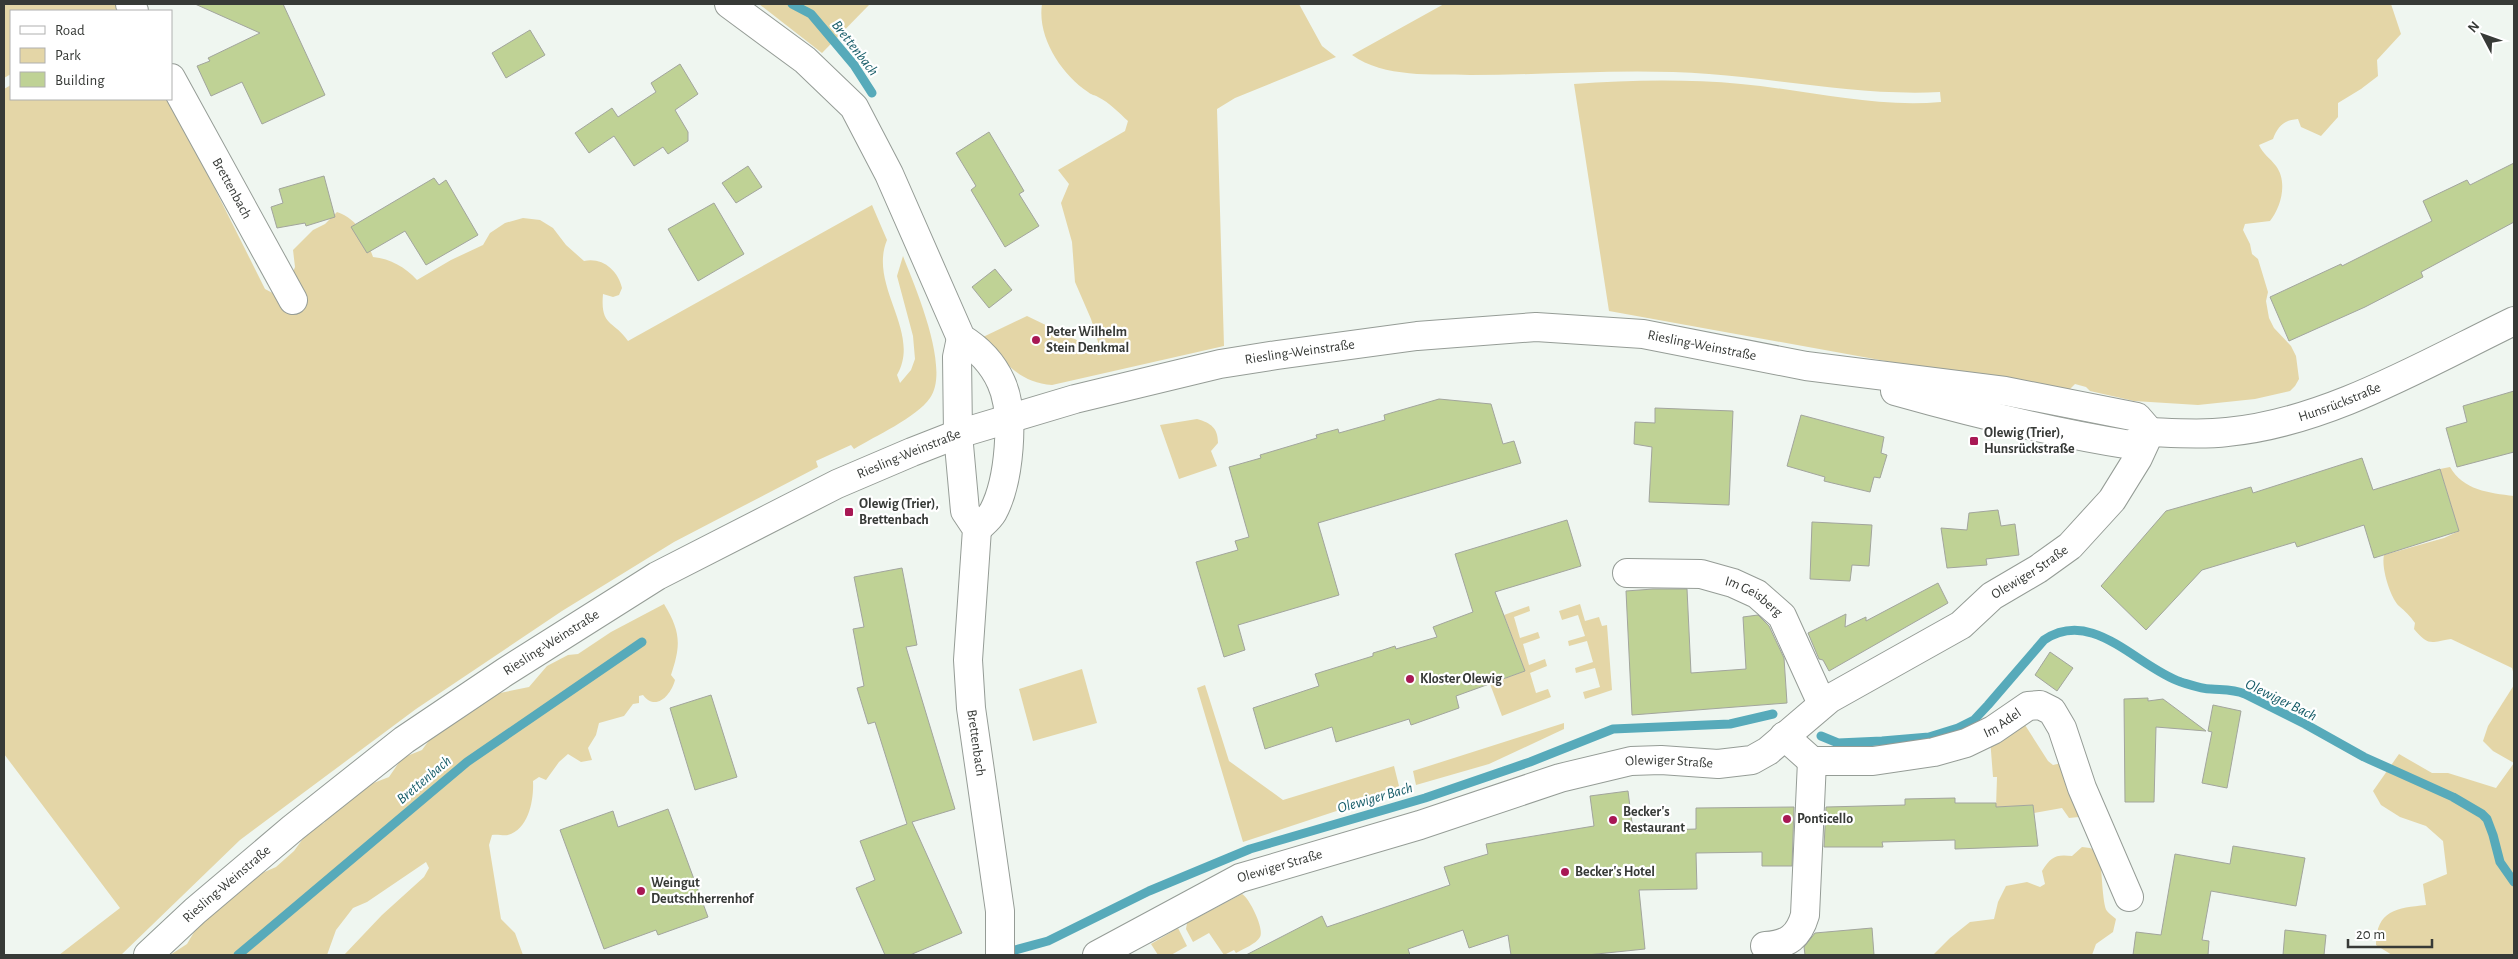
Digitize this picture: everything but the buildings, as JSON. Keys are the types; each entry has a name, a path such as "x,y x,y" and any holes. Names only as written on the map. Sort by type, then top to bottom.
{"street":[{"path":"729,4 805,60 854,107 889,174 960,338 957,357 958,434 965,511 977,530 992,513 1004,479 1008,460 1008,418 1004,389 998,375 977,348 960,338"},
{"name":"Brettenbach","path":"172,80 293,300"},
{"name":"Hunsrückstraße","path":"2150,432 2226,432 2277,423 2366,392 2514,322"},
{"name":"Riesling-Weinstraße","path":"148,955 195,911 293,828 404,740 505,672 657,576 837,484 958,434 1008,418 1129,385 1220,364 1347,345 1478,330 1536,327 1643,334 1806,366 1987,417 2065,434 2131,445 2150,432"},
{"name":"Olewiger Straße","path":"1097,955 1240,878 1375,839 1591,769 1631,761 1744,762 1768,751 1822,704 1961,625 1992,596 2038,569 2070,546 2112,500 2138,458 2150,432"},
{"name":"Brettenbach","path":"977,530 968,660 971,708 1000,911 999,947"},
{"name":"Im Geisberg","path":"1628,573 1701,574 1733,583 1757,594 1782,616 1822,704"},
{"name":"Im Adel","path":"1812,760 1873,761 1934,752 1966,743 1993,730 2028,706 2040,705 2052,711 2062,728 2082,788 2129,898"},
{"path":"1765,946 1779,945 1794,938 1805,915 1812,760 1784,736"}],"green space":[{"path":"4,4 121,4 124,10 10,10 10,75 4,78"},
{"path":"759,4 870,4 822,53"},
{"path":"1042,4 1299,4 1322,46 1336,57 1235,98 1217,109 1224,346 1052,385 1030,380 1012,369 983,337 1027,316 1083,343 1098,355 1102,355 1091,319 1075,282 1072,242 1061,203 1069,184 1058,170 1125,131 1128,121 1106,102 1090,94 1060,65 1047,42 1043,29 1041,17"},
{"path":"1444,4 2391,4 2401,34 2377,60 2378,76 2338,103 2338,117 2321,136 2301,127 2298,119 2282,124 2273,139 2259,145 2280,172 2282,194 2277,209 2270,221 2245,224 2243,230 2250,244 2252,254 2258,259 2268,292 2266,301 2269,318 2274,328 2291,346 2296,356 2299,379 2290,391 2255,399 2198,405 2134,401 2090,391 2086,387 2075,384 2067,392 2001,382 1609,311 1574,84 1658,81 1720,82 1891,103 1941,102 1940,92 1911,93 1853,90 1679,72 1500,75 1409,73 1379,68 1352,55"},
{"path":"10,86 10,100 170,100 265,289 282,298 295,267 293,250 313,230 325,224 337,212 345,215 361,230 373,257 397,264 417,280 451,260 483,245 490,233 505,223 523,218 540,220 553,228 566,245 584,261 597,261 613,270 622,288 619,295 613,297 603,294 604,312 609,322 628,341 872,205 887,240 883,257 884,274 903,342 903,359 897,375 900,383 911,370 915,359 913,336 897,276 903,256 922,307 934,348 935,385 930,398 924,405 895,426 854,449 851,445 816,461 818,467 674,542 562,611 416,709 240,840 121,955 59,955 120,908 4,754 4,89"},
{"path":"1197,419 1210,424 1217,433 1218,443 1211,451 1217,466 1179,479 1160,425"},
{"path":"2450,467 2455,475 2469,485 2486,492 2514,496 2514,675 2512,668 2451,639 2431,642 2423,639 2414,629 2415,623 2413,620 2392,596 2387,582 2383,560 2384,555 2444,538 2459,531 2440,469"},
{"path":"664,604 674,623 678,639 677,655 671,675 675,680 667,696 658,702 653,702 643,695 639,696 639,703 633,704 624,716 599,723 596,735 588,748 592,760 581,762 568,754 559,762 546,780 539,777 533,781 529,812 521,827 508,835 492,835 489,845 501,919 515,933 523,955 344,955 382,915 424,877 429,868 426,862 367,902 353,908 336,930 327,955 170,955 187,944 203,917 239,883 276,867 294,851 310,829 324,823 331,813 345,805 358,789 389,777 402,758 422,750 438,728 495,694 529,687 547,666 568,655 578,654 611,632"},
{"path":"1580,604 1585,621 1599,617 1602,626 1607,625 1612,690 1585,699 1583,692 1600,687 1595,668 1576,673 1575,668 1593,662 1587,641 1569,646 1568,641 1585,636 1578,615 1562,620 1559,611"},
{"path":"1529,606 1530,611 1514,617 1520,638 1538,632 1540,638 1523,644 1529,665 1545,659 1547,666 1530,673 1536,693 1548,689 1551,697 1502,716 1490,684 1525,671 1504,615"},
{"path":"1082,669 1097,723 1033,741 1019,689"},
{"path":"1205,685 1229,761 1283,800 1394,766 1400,790 1243,842 1197,688"},
{"path":"2514,685 2514,763 2493,751 2483,741 2488,726"},
{"path":"1564,723 1564,729 1489,764 1416,785 1413,771"},
{"path":"2025,725 2048,761 2053,765 2066,762 2081,815 2079,817 2069,818 2062,808 2034,813 2033,805 1996,807 1997,777 1993,777 1990,738 2010,728"},
{"path":"2399,754 2432,773 2448,773 2496,788 2514,763 2514,955 2392,955 2376,945 2377,933 2384,918 2397,910 2426,905 2423,884 2447,874 2443,841 2426,826 2400,817 2381,805 2373,791"},
{"path":"2082,847 2099,852 2105,907 2116,919 2113,932 2096,944 2092,955 1933,955 1970,922 1994,919 1998,902 2006,886 2027,882 2040,887 2045,884 2042,871 2048,862 2057,856 2072,856"},
{"path":"1242,894 1256,914 1261,933 1258,940 1236,953 1234,950 1224,955 1209,933 1193,942 1186,929 1187,923"},
{"path":"1178,928 1187,946 1171,955 1158,955 1151,944"}],"waterway":[{"name":"Brettenbach","path":"792,4 811,14 854,65 872,93"},
{"name":"Olewiger Bach","path":"1821,736 1838,743 1882,741 1929,737 1958,728 1974,720 2044,640 2062,632 2080,631 2097,635 2114,643 2164,675 2181,682 2204,688 2241,692 2305,724 2364,757 2453,797 2487,819 2500,862 2514,882"},
{"name":"Brettenbach","path":"238,955 467,762 642,642"},
{"name":"Olewiger Bach","path":"1004,953 1048,941 1149,891 1250,849 1425,798 1530,762 1613,729 1730,724 1773,714"}],"place":[{"name":"Peter Wilhelm Stein Denkmal","path":"1036,340"},
{"name":"Olewig (Trier), Hunsrückstraße","path":"1974,441"},
{"name":"Olewig (Trier), Brettenbach","path":"849,512"},
{"name":"Kloster Olewig","path":"1410,679"},
{"name":"Ponticello","path":"1787,819"},
{"name":"Becker's Restaurant","path":"1613,820"},
{"name":"Becker's Hotel","path":"1565,872"},
{"name":"Weingut Deutschherrenhof","path":"641,891"}]}
